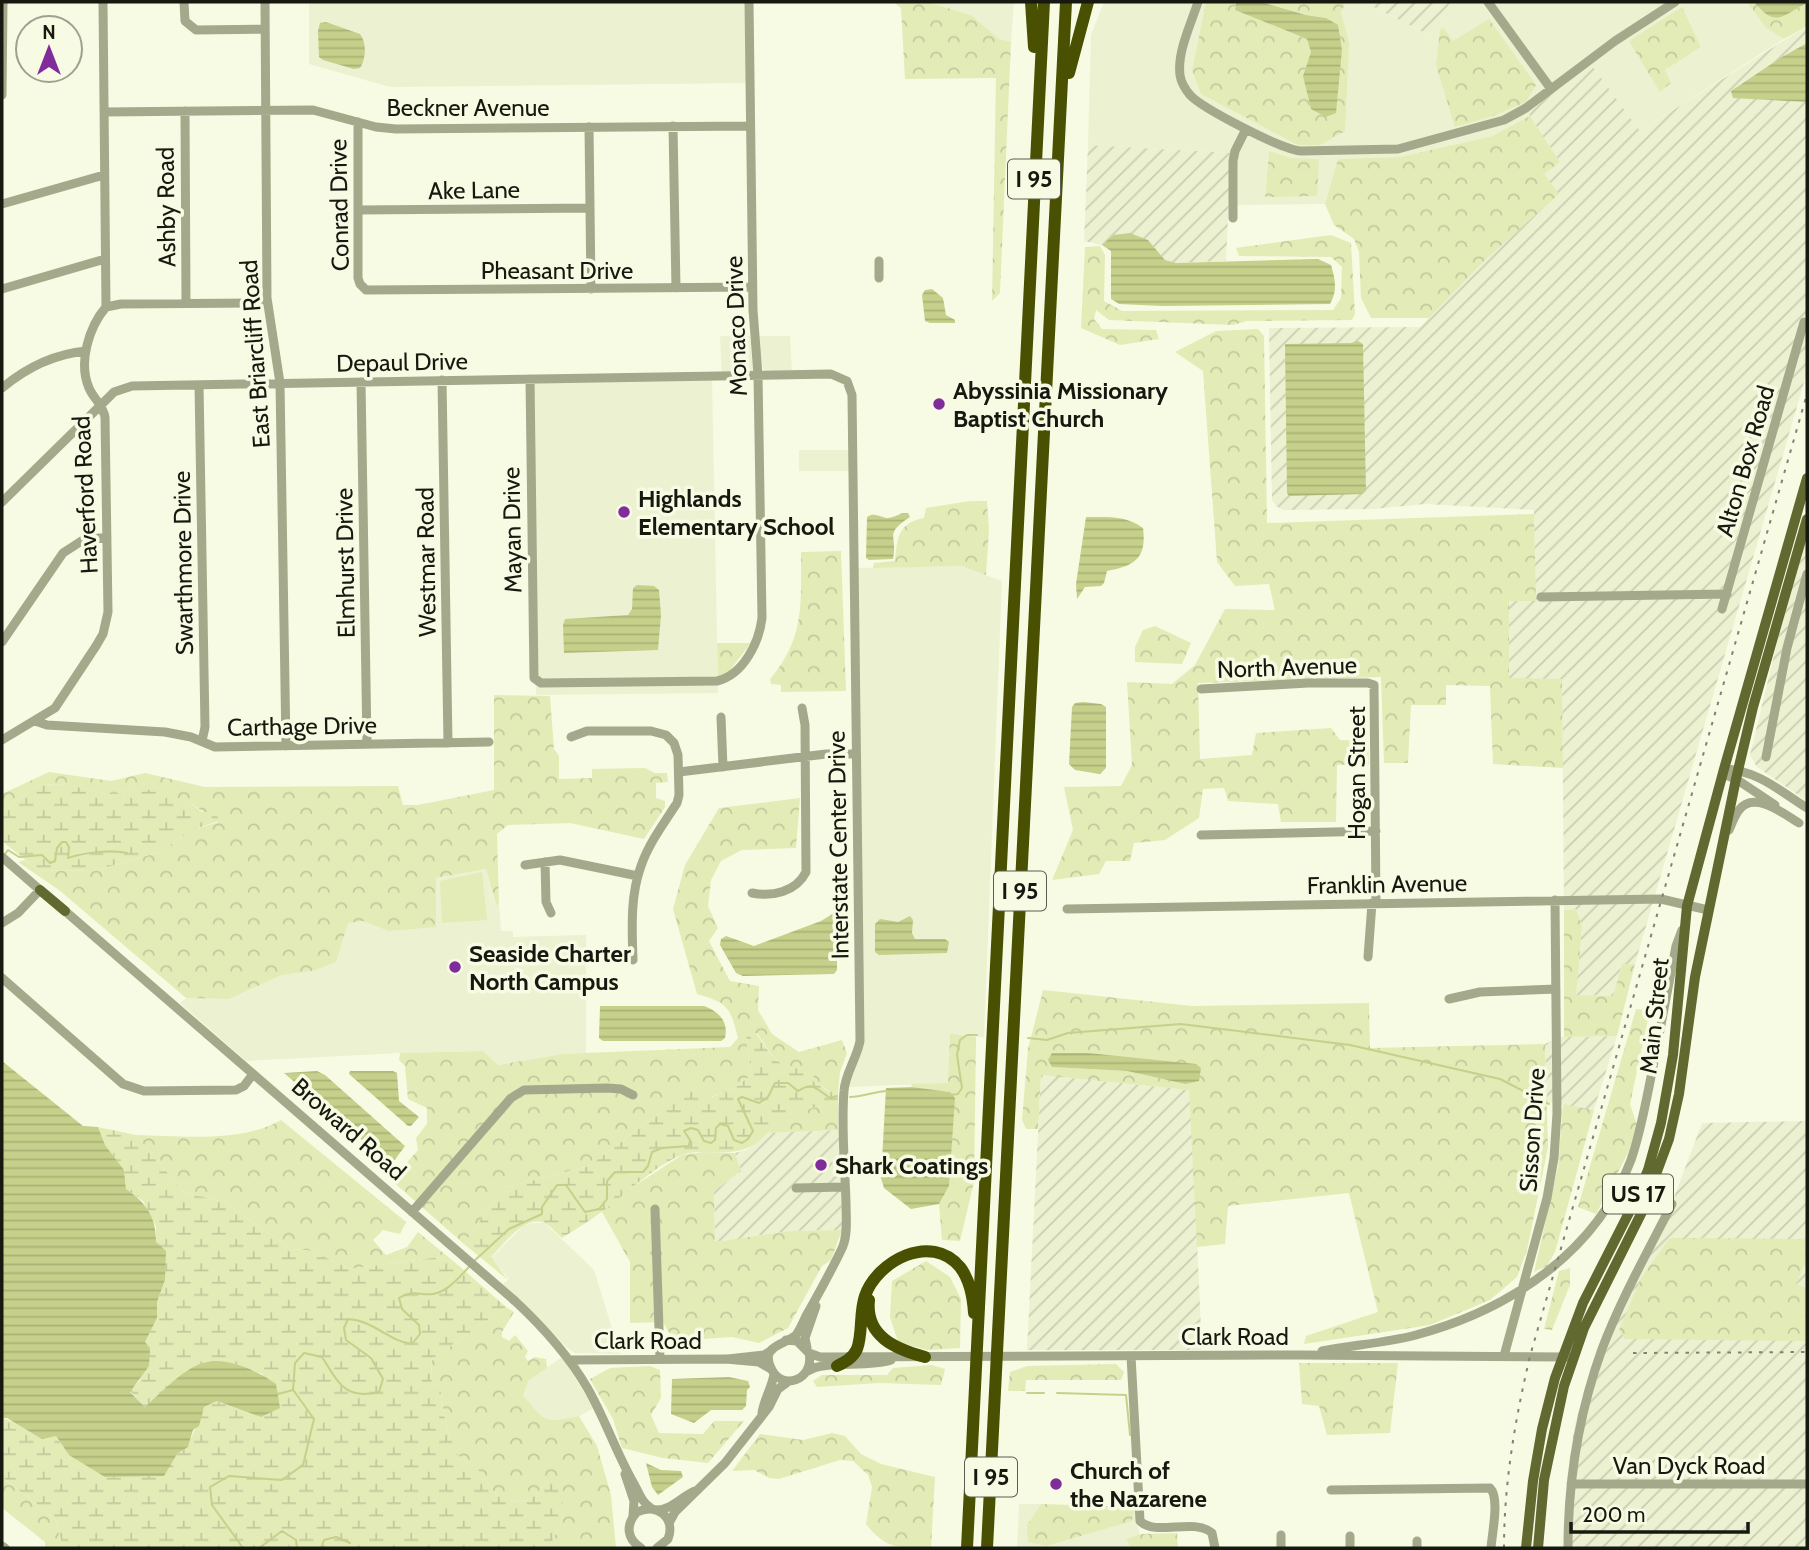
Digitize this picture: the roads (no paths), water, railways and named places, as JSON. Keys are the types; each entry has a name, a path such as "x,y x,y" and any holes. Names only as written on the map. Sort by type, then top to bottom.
{"highway":[{"path":"1031,2 1038,99"},
{"name":"I 95","path":"967,1548 1044,2"},
{"name":"I 95","path":"988,1548 1066,2"},
{"path":"1062,104 1088,2"},
{"path":"837,1366 852,1357 858,1346 865,1294 876,1278 893,1262 912,1252 937,1253 951,1259 961,1269 969,1284 979,1344"},
{"path":"876,1278 868,1303 872,1324 886,1342 898,1349 925,1357"}],"main road":[{"name":"Main Street","path":"1527,1548 1530,1502 1542,1429 1561,1357 1594,1279 1637,1198 1655,1146 1666,1102 1673,1055 1687,906 1807,478"},
{"name":"Main Street","path":"1538,1548 1541,1499 1564,1386 1607,1277 1642,1212 1665,1152 1679,1094 1695,977 1737,774 1753,707 1807,519"},
{"name":"Broward Road","path":"40,890 65,912"}],"street":[{"path":"2,95 3,2"},
{"name":"Haverford Road","path":"2,740 54,708 91,656 103,634 108,603 105,417 88,384 86,351 94,324 106,307 103,2"},
{"path":"184,2 185,21 196,30 265,29"},
{"name":"East Briarcliff Road","path":"265,2 267,303 280,383 286,746"},
{"name":"Monaco Drive","path":"536,680 541,683 717,681 731,676 753,647 762,618 758,375 752,288 749,2"},
{"path":"1198,2 1180,60 1181,79 1191,96 1247,129 1295,151 1390,150 1504,120 1526,108 1615,41 1675,2"},
{"path":"1488,2 1551,89"},
{"name":"Ashby Road","path":"184,111 187,303"},
{"name":"Beckner Avenue","path":"104,113 320,111 396,129 750,126"},
{"name":"Conrad Drive","path":"358,122 358,278 363,288"},
{"path":"674,126 676,288"},
{"path":"589,127 591,289"},
{"path":"1233,218 1233,161 1235,151 1247,129"},
{"path":"2,204 104,175"},
{"name":"Ake Lane","path":"358,210 590,208"},
{"path":"2,289 105,259"},
{"path":"879,278 880,261"},
{"name":"Pheasant Drive","path":"363,288 371,291 752,288"},
{"path":"106,307 121,304 267,303"},
{"name":"Alton Box Road","path":"1722,609 1804,322"},
{"path":"2,388 38,363 86,351"},
{"name":"Depaul Drive","path":"2,502 114,392 132,386 831,374 847,381"},
{"name":"Mayan Drive","path":"530,379 533,675 536,680"},
{"name":"Westmar Road","path":"442,380 448,743"},
{"name":"Interstate Center Drive","path":"786,1340 796,1335 817,1300 845,1239 844,1093 860,1041 852,395 847,381"},
{"name":"Elmhurst Drive","path":"361,382 367,744"},
{"name":"Swarthmore Drive","path":"199,384 205,727 201,741"},
{"path":"2,642 63,552 83,540 107,537"},
{"path":"1766,757 1768,734 1787,648 1807,574"},
{"path":"1541,597 1727,594"},
{"name":"North Avenue","path":"1201,689 1308,683 1374,685"},
{"name":"Hogan Street","path":"1368,957 1374,903 1376,831 1374,685"},
{"path":"54,708 60,725"},
{"path":"752,893 773,895 791,888 806,872 805,718 802,708"},
{"path":"721,717 723,767"},
{"name":"Carthage Drive","path":"35,721 41,724 165,732 215,747 489,742"},
{"path":"571,737 587,731 659,732 674,743 678,755 677,803 652,842 638,876 633,904 633,960"},
{"path":"679,772 805,757 856,754"},
{"path":"1723,771 1752,774 1807,808"},
{"path":"1737,774 1803,825"},
{"path":"1723,841 1738,810 1747,803 1758,802 1769,806 1803,825"},
{"path":"1200,835 1376,831"},
{"name":"Broward Road","path":"6,860 40,890"},
{"path":"526,865 563,860 638,876"},
{"path":"545,862 546,902 551,913"},
{"path":"2,923 18,913 40,890"},
{"name":"Franklin Avenue","path":"1067,909 1661,899 1708,910"},
{"name":"Sisson Drive","path":"1504,1356 1551,1181 1556,1128 1555,900"},
{"name":"Broward Road","path":"65,912 527,1312 570,1360 593,1399 624,1469 642,1501 666,1517 669,1523"},
{"path":"1299,1355 1413,1335 1494,1306 1543,1276 1569,1254 1596,1223 1621,1181 1636,1144 1676,946 1684,922"},
{"path":"2,978 111,1074 132,1088 144,1091 236,1090 244,1086 253,1074"},
{"path":"1449,999 1480,992 1556,989"},
{"path":"412,1212 509,1101 524,1090 607,1088 621,1089 633,1095"},
{"path":"796,1188 845,1187"},
{"path":"1568,1548 1570,1484 1580,1424 1603,1347 1672,1203"},
{"path":"655,1209 660,1359"},
{"name":"Interstate Center Drive","path":"808,1350 806,1338 817,1300"},
{"path":"657,1548 668,1539 669,1523 676,1512 725,1463 769,1407 778,1389 808,1371 808,1350 797,1341 786,1340 772,1350 769,1356 773,1371 762,1413"},
{"name":"Clark Road","path":"726,1359 764,1355 772,1350"},
{"name":"Clark Road","path":"808,1350 820,1357 896,1358 1299,1355 1573,1358"},
{"path":"1131,1356 1140,1521 1149,1527 1204,1527 1212,1533 1215,1548"},
{"name":"Clark Road","path":"808,1371 817,1366 872,1365 896,1358"},
{"name":"Clark Road","path":"570,1360 726,1359 758,1362 773,1371"},
{"path":"773,1371 789,1381"},
{"name":"Broward Road","path":"624,1469 634,1501 629,1531 639,1547"},
{"name":"Van Dyck Road","path":"1570,1484 1807,1484"},
{"path":"1331,1490 1486,1487 1494,1492 1491,1548"},
{"path":"633,1516 641,1510 671,1507 685,1495 695,1491"},
{"path":"1281,1535 1282,1548"},
{"path":"1350,1536 1350,1548"}],"waterway":[{"path":"5,854 8,850 19,857 42,855 50,863 55,861 57,848 62,842 66,842 69,847 68,858 98,852 127,853"},
{"path":"1028,1038 1047,1040 1068,1033 1181,1024 1350,1045 1500,1079 1549,1104"},
{"path":"950,1095 958,1094 962,1088 957,1055 960,1040 967,1035 977,1035"},
{"path":"473,1262 509,1229 542,1214 542,1207 557,1185 566,1185 585,1212 599,1209 607,1199 607,1181 615,1172 643,1172 652,1152 662,1148 689,1146 690,1140 684,1131 691,1128 698,1130 704,1141 711,1143 715,1140 716,1128 720,1124 728,1126 734,1140 742,1143 753,1131 738,1099 742,1097 759,1103 768,1097 775,1083 788,1083 798,1091 811,1086 830,1098 837,1096"},
{"path":"850,1097 888,1091"},
{"path":"278,1394 293,1390 295,1363 304,1353 322,1357 338,1382 350,1391 358,1394 379,1392 383,1379 371,1358 346,1340 344,1328 348,1319 365,1323 395,1339 412,1344 420,1334 419,1325 402,1309 399,1298 412,1293 438,1293 470,1266"},
{"path":"243,1548 212,1505 210,1487 229,1476 282,1480 303,1465 314,1419 294,1391"},
{"path":"1027,1393 1044,1393"},
{"path":"1057,1393 1126,1395 1130,1435"},
{"path":"259,1548 282,1531 296,1540 297,1548"},
{"path":"321,1548 324,1540 336,1537 350,1543"}],"railway":[{"path":"1504,1548 1511,1452 1530,1356 1807,394"},
{"path":"1633,1353 1807,1352"}],"place":[{"name":"Abyssinia Missionary Baptist Church","path":"939,404"},
{"name":"Highlands Elementary School","path":"624,512"},
{"name":"Seaside Charter North Campus","path":"455,967"},
{"name":"Shark Coatings","path":"821,1165"},
{"name":"Church of the Nazarene","path":"1056,1484"}]}
